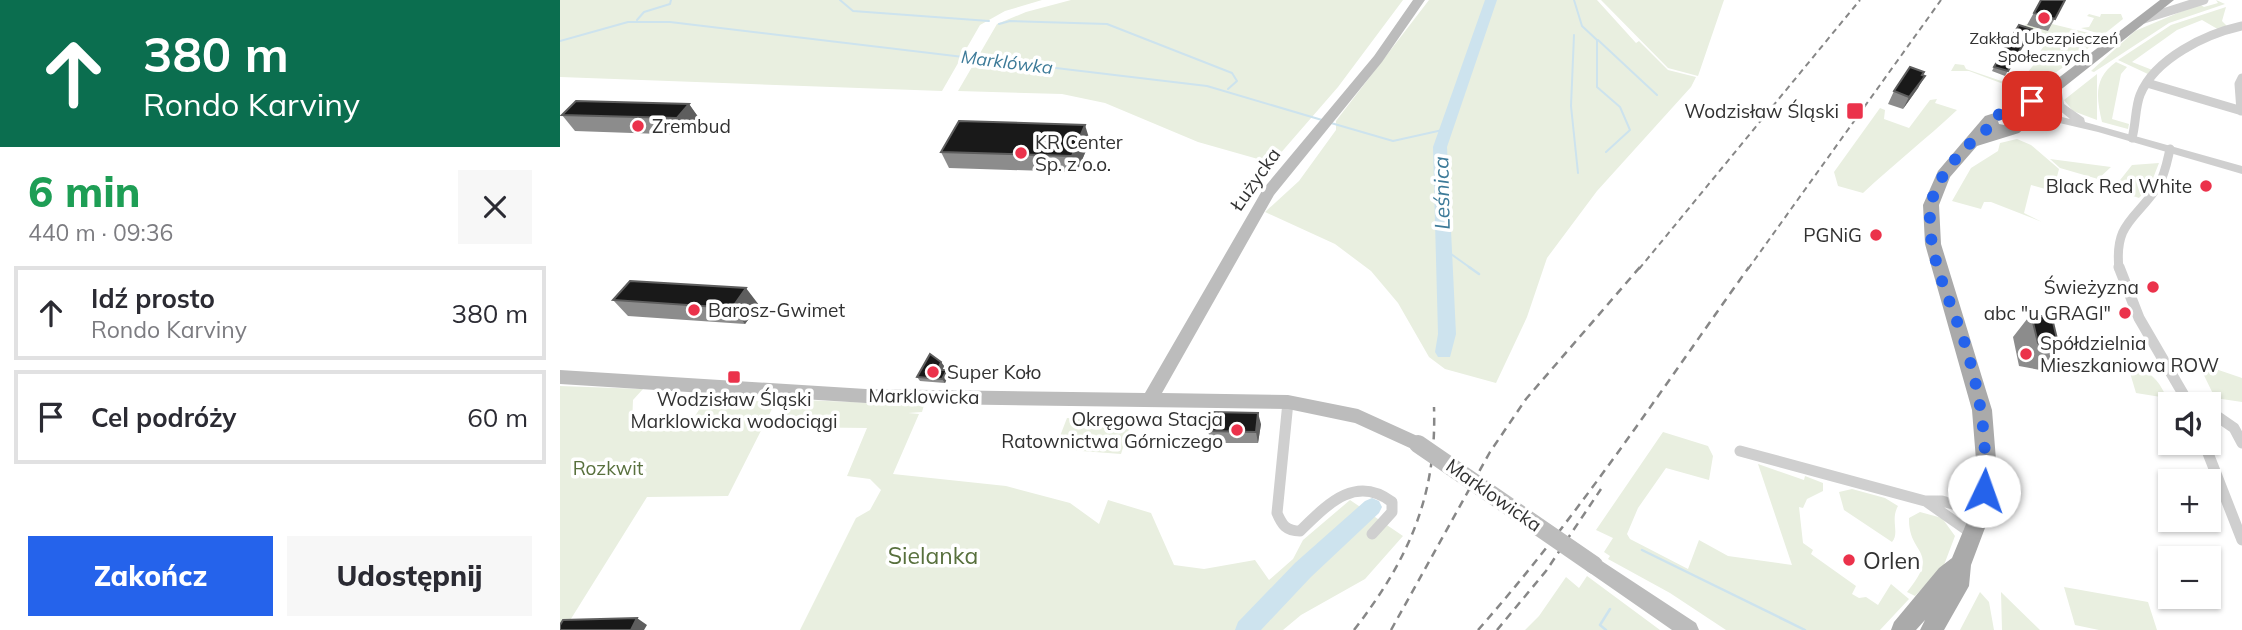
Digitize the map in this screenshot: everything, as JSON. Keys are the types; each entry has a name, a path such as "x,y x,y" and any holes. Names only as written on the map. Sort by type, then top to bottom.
{"main road":[{"name":"Łużycka","path":"1151,398 1268,192 1378,59 1419,0"},
{"path":"1931,630 1958,586 1960,565 1981,512 1986,460 1982,410 1933,244 1930,217 1934,191 1943,175 1970,147 1991,118 2009,113 2022,102 2029,101 2157,0"},
{"path":"2044,110 2044,99 2055,87 2168,0"},
{"path":"2029,101 2044,110"},
{"path":"1970,147 2014,130 2044,110"},
{"path":"1989,123 2004,132"},
{"name":"Marklowicka","path":"560,377 866,396 1151,398 1288,402 1330,408 1370,421 1431,452 1686,629"},
{"path":"1902,630 1947,575 1960,565"}],"street":[{"path":"2144,19 2204,0"},
{"path":"2132,138 2139,97 2147,83 2192,46 2242,26"},
{"path":"2147,83 2242,111 2239,89 2242,78"},
{"path":"2055,87 2059,105 2081,122"},
{"path":"2044,110 2101,129"},
{"path":"2044,110 2242,170"},
{"path":"2170,149 2167,168 2157,191 2130,218 2119,234 2117,264 2122,286 2183,392"},
{"path":"1288,402 1277,513 1283,527 1289,532 1300,531 1335,499 1355,492 1372,491 1384,495 1392,502 1392,512 1372,534"},
{"path":"2221,419 2234,428 2242,443"},
{"path":"1740,451 1925,501 1942,502 1981,512"},
{"path":"2209,455 2242,540"},
{"path":"1925,501 1974,535"}],"green space":[{"path":"560,0 1042,0 1005,11 980,25 942,91 560,77"},
{"path":"1071,0 1403,0 1338,87 1272,163 1198,142 1105,103 1062,94 958,91 997,24 1026,12"},
{"path":"1429,0 1597,0 1636,43 1639,41 1668,70 1696,77 1691,87 1597,191 1547,258 1527,317 1496,383 1445,369 1429,357 1398,303 1371,271 1335,244 1265,212 1299,181 1336,130 1336,121"},
{"path":"1601,0 1724,0 1698,76 1668,68"},
{"path":"2216,0 2225,4 2169,23 2094,72 2091,71 2135,31 2199,4 2204,7 2218,3"},
{"path":"2226,7 2222,21 2228,27 2221,31 2202,20 2177,30 2132,62 2155,71 2150,75 2118,60 2171,25"},
{"path":"2089,14 2100,17 2101,14 2121,14 2123,19 2103,35 2081,28 2089,27 2094,18 2087,16"},
{"path":"2026,24 2048,31 2052,24 2101,36 2083,53 2027,93 1969,71 1951,71 1955,64 1964,65 1966,69 2016,86 2042,55 2039,53 2051,36 2024,27"},
{"path":"2116,62 2127,67 2121,74 2112,119 2129,124 2128,129 2102,122 2100,113 2100,81"},
{"path":"2097,74 2097,120 2073,111 2064,100"},
{"path":"1937,99 1935,103 1957,110 1863,193 1838,186 1834,172 1880,108 1885,110 1884,119 1909,128 1930,100"},
{"path":"2017,139 2031,145 2059,169 2052,196 2049,195 2049,190 2031,185 2024,213 2042,222 1991,202 1984,202 1981,209 1952,201 1971,168 1998,151 2000,143"},
{"path":"2050,159 2111,167 2098,179 2060,168"},
{"path":"2159,163 2150,186 2139,198 2113,189 2132,165"},
{"path":"2198,363 2242,378 2242,402 2221,399 2221,392 2212,392"},
{"path":"2128,366 2152,376 2164,392 2158,392 2158,397 2136,393"},
{"name":"Rozkwit","path":"560,386 643,389 633,400 632,425 660,414 695,416 708,396 775,403 728,496 647,497 564,630 560,630"},
{"name":"Sielanka","path":"802,400 924,405 922,412 908,413 919,414 893,474 1006,486 1070,503 1099,524 1108,500 1151,513 1174,565 1204,569 1255,560 1269,580 1293,559 1303,540 1350,500 1403,536 1365,579 1301,615 1283,630 800,630 856,518 870,510 881,490 870,479 847,476 867,428 781,427 789,410"},
{"path":"1067,418 1131,423 1121,454 1055,449"},
{"path":"1663,432 1708,446 1713,456 1709,480 1666,468 1638,508 1627,534 1630,539 1688,569 1699,540 1728,556 1792,565 1758,464 1804,480 1805,476 1823,483 1823,491 1807,499 1803,508 1799,507 1803,543 1813,550 1811,554 1856,586 1852,594 1859,598 1866,597 1878,605 1891,584 1909,599 1880,630 1726,630 1670,593 1608,559 1610,556 1604,552 1613,538 1596,530"},
{"path":"1852,489 1885,498 1898,506 1892,542 1844,510 1839,492"},
{"path":"1920,512 1942,518 1955,536 1944,565 1915,596 1907,592 1922,568 1923,560 1913,540 1909,518"},
{"path":"1587,576 1660,630 1525,630 1539,616 1566,577 1579,588"},
{"path":"2064,587 2148,602 2157,630 2099,630 2075,625"},
{"path":"1980,592 1989,602 1994,630 1960,630"},
{"path":"2001,592 2040,630 2002,630"}],"building":[{"path":"2041,0 2065,0 2055,19 2034,13"},
{"path":"2019,25 2032,29 2008,71 1994,67"},
{"path":"1910,67 1924,72 1922,75 1925,76 1909,97 1894,91"},
{"path":"576,101 689,104 677,118 562,115"},
{"path":"959,121 1085,125 1072,156 941,152"},
{"path":"630,281 746,288 732,308 613,300"},
{"path":"2031,314 2052,318 2059,347 2038,343"},
{"name":"Super Koło","path":"930,354 941,362 938,370 947,370 942,379 917,377"},
{"path":"1211,412 1258,413 1256,432 1208,431"},
{"path":"637,618 631,630 560,630 563,620"}],"waterway":[{"path":"637,20 644,12 670,4 671,0"},
{"path":"840,0 853,11 989,21"},
{"name":"Leśnica","path":"1444,352 1447,334 1440,147 1491,0"},
{"path":"1574,0 1582,26 1597,40 1597,87 1620,107 1630,130 1606,152"},
{"path":"999,24 1010,21 1107,24 1232,73 1237,81 1228,89"},
{"name":"Marklówka","path":"560,41 628,22 670,22 1207,86 1322,120"},
{"path":"1574,35 1571,106 1578,173"},
{"path":"1598,40 1657,95"},
{"name":"Marklówka","path":"1331,123 1393,141 1447,129"},
{"path":"1444,249 1472,269"},
{"path":"1469,267 1479,274"},
{"name":"Leśnica","path":"1246,630 1303,570 1372,507"},
{"path":"1642,550 1805,630"},
{"path":"1606,630 1600,625 1610,609"}],"railway":[{"path":"1639,269 1860,0"},
{"path":"1748,269 1941,0"},
{"path":"1391,630 1490,452 1526,399 1640,267"},
{"path":"1478,630 1584,498 1749,267"},
{"path":"1354,630 1390,578 1415,526 1430,470 1434,407"},
{"path":"1497,630 1546,571 1601,489"}],"place":[{"name":"Zakład Ubezpieczeń Społecznych","path":"2044,18"},
{"name":"Wodzisław Śląski","path":"1855,111"},
{"name":"Zrembud","path":"638,126"},
{"name":"KR Center Sp. z o.o.","path":"1021,153"},
{"name":"Black Red White","path":"2206,186"},
{"name":"PGNiG","path":"1876,235"},
{"name":"Świeżyzna","path":"2153,287"},
{"name":"Barosz-Gwimet","path":"694,310"},
{"name":"abc \"u GRAGI\"","path":"2125,313"},
{"name":"Spółdzielnia Mieszkaniowa ROW","path":"2026,354"},
{"name":"Super Koło","path":"933,372"},
{"name":"Wodzisław Śląski Marklowicka wodociągi","path":"734,377"},
{"name":"Okręgowa Stacja Ratownictwa Górniczego","path":"1237,430"},
{"name":"Orlen","path":"1849,560"}],"route":[{"path":"1984,491 1986,460 1982,410 1973,370 1933,244 1931,205 1934,191 1943,175 1952,162 1989,127 1990,119 2009,113 2022,102 2032,101"}]}
